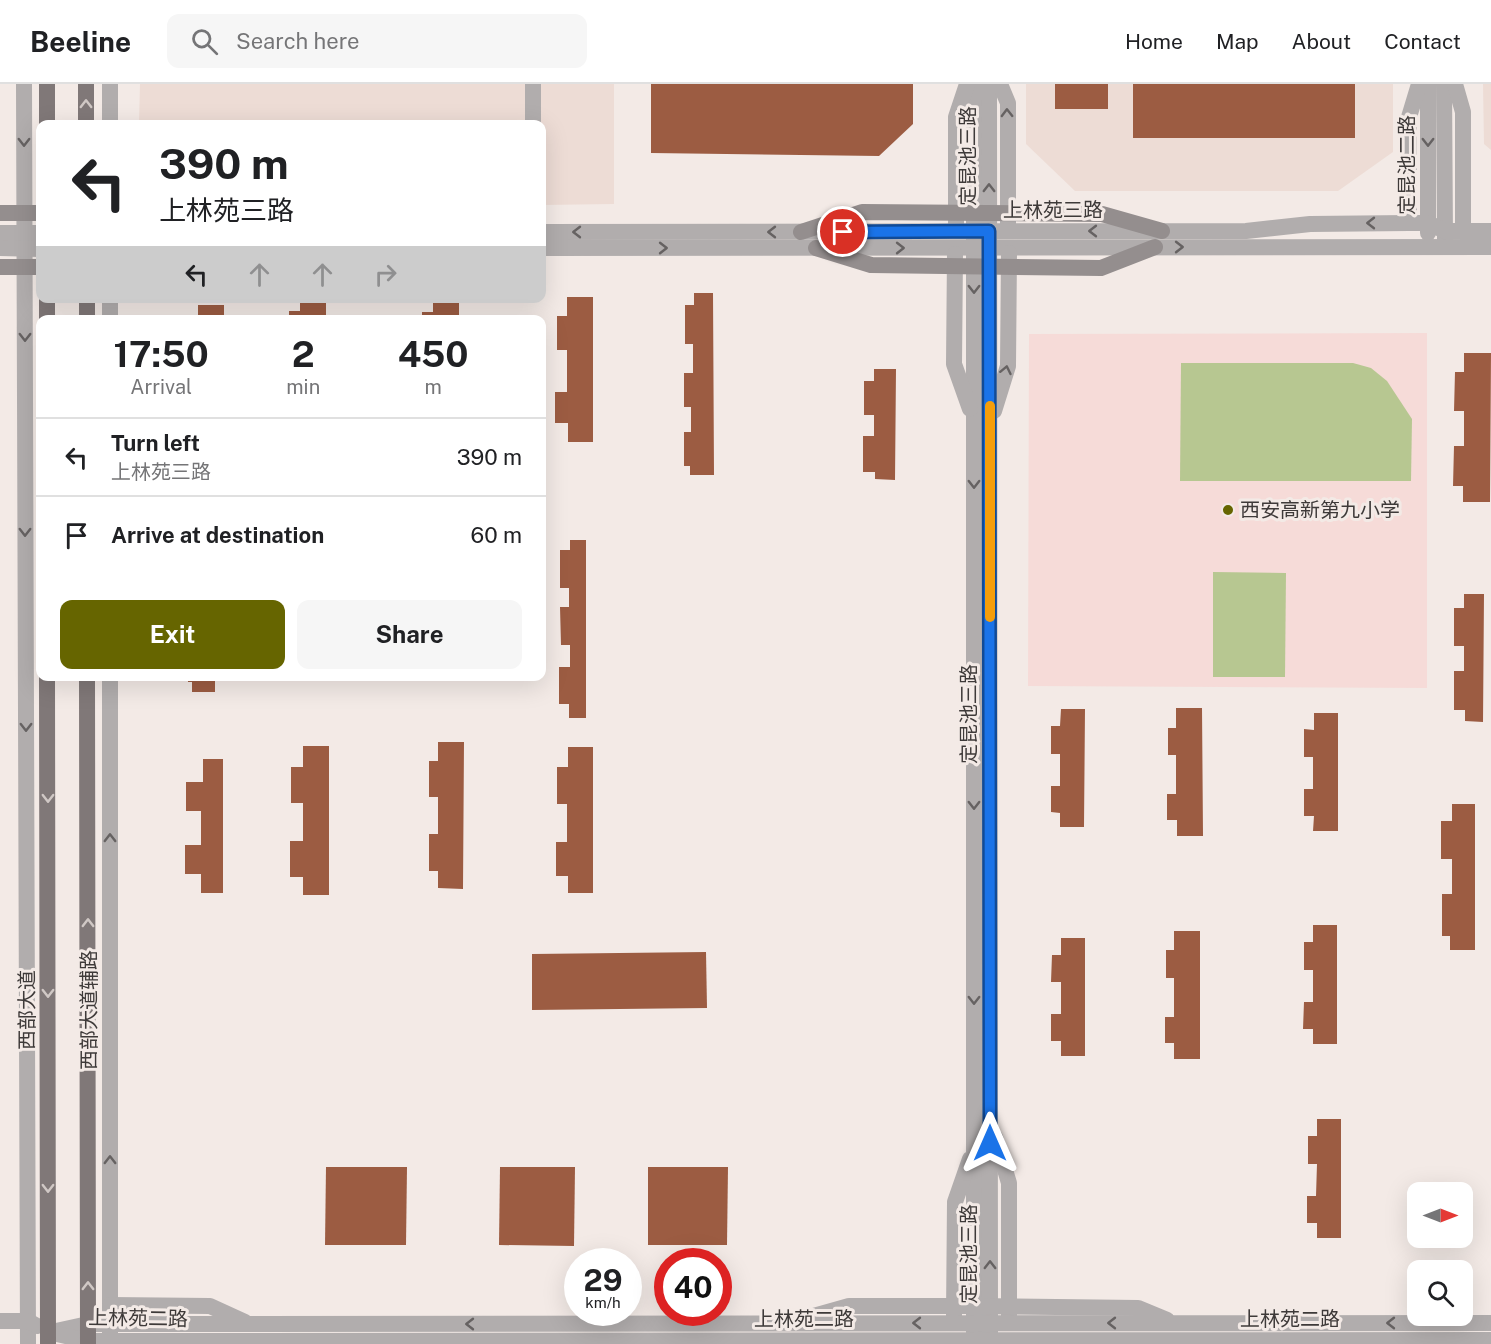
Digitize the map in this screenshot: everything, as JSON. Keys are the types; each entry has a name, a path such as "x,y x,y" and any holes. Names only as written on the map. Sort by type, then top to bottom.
{"main road":[{"path":"47,84 47,120"},
{"path":"86,84 86,120"},
{"path":"801,232 862,212 1102,213 1162,231"},
{"path":"0,213 32,213"},
{"path":"816,248 871,265 1101,268 1155,247"},
{"path":"0,267 32,267"},
{"name":"西部大道","path":"47,681 48,1338"},
{"path":"87,681 88,1336"}],"street":[{"path":"24,84 32,213 28,1344"},
{"path":"110,84 110,120"},
{"path":"533,84 533,120"},
{"path":"967,84 956,117 954,364 982,423"},
{"name":"定昆池三路","path":"974,84 982,266 974,1146 982,1328"},
{"name":"定昆池三路","path":"981,213 989,84"},
{"path":"982,423 1008,366 1008,103 1000,84"},
{"path":"1409,223 1409,117 1419,84"},
{"name":"定昆池二路","path":"1428,84 1428,223"},
{"name":"定昆池二路","path":"1439,241 1444,84"},
{"path":"1455,84 1463,112 1463,231"},
{"name":"上林苑三路","path":"1008,240 1162,231 1246,231 1310,224 1428,223 1439,241"},
{"name":"上林苑三路","path":"1439,241 1463,231 1491,231"},
{"path":"0,232 32,240"},
{"name":"上林苑三路","path":"546,232 801,232 1155,247 1439,241 1491,247"},
{"path":"0,248 32,240"},
{"name":"上林苑三路","path":"546,248 816,248 955,240"},
{"name":"定昆池三路","path":"982,423 990,1121 982,1328"},
{"name":"西部大道辅路","path":"110,681 110,1336"},
{"path":"792,1323 849,1306 954,1306 982,1328 1009,1328 1009,1183 990,1121"},
{"path":"954,1336 955,1202 974,1146"},
{"path":"110,1305 210,1306 245,1336"},
{"path":"0,1321 28,1321 48,1338"},
{"name":"上林苑二路","path":"512,1335 792,1323 954,1336"},
{"name":"上林苑二路","path":"48,1338 512,1335 816,1342 954,1336 982,1328 1173,1323 1491,1323"},
{"name":"上林苑二路","path":"1009,1328 1171,1342 1491,1340"}],"shaded area":[{"path":"140,84 614,84 614,204 546,205 546,120 139,120"},
{"path":"1026,84 1393,84 1393,152 1338,191 1075,191 1026,144"},
{"path":"1483,84 1491,84 1491,150 1484,144"},
{"name":"西安高新第九小学","path":"1427,333 1427,688 1028,686 1029,334"}],"green space":[{"path":"1181,363 1353,363 1371,368 1387,381 1412,419 1411,481 1180,481"},
{"path":"1213,572 1286,573 1285,677 1213,677"}],"building":[{"path":"651,84 913,84 913,124 879,156 651,153"},
{"path":"1055,84 1108,84 1108,109 1055,109"},
{"path":"1133,84 1355,84 1355,138 1133,138"},
{"path":"694,293 713,293 714,475 690,475 690,466 684,466 684,432 691,432 691,407 684,407 684,373 693,373 693,344 685,344 685,305 694,305"},
{"path":"567,297 593,297 593,442 568,442 568,423 555,423 555,392 567,392 567,350 557,350 557,316 567,316"},
{"path":"300,303 326,303 326,315 289,315 289,311 300,311"},
{"path":"433,303 459,303 459,315 422,315 422,312 433,312"},
{"path":"198,305 224,305 224,315 198,315"},
{"path":"1464,353 1491,353 1490,502 1463,502 1463,486 1453,486 1454,446 1464,446 1464,411 1454,411 1455,372 1464,372"},
{"path":"874,369 896,369 895,480 875,479 875,472 863,472 863,436 874,436 874,415 864,415 864,381 874,381"},
{"path":"570,540 586,540 586,718 569,718 569,704 559,704 559,667 570,667 570,645 561,645 560,607 569,607 569,588 560,588 560,550 570,550"},
{"path":"1464,594 1484,594 1483,722 1465,721 1465,710 1454,710 1454,671 1464,671 1464,646 1454,646 1454,608 1464,608"},
{"path":"215,681 215,692 192,692 192,682 188,682"},
{"path":"1176,708 1202,708 1203,836 1177,836 1177,820 1167,820 1167,794 1176,794 1176,755 1168,755 1168,728 1176,728"},
{"path":"1061,709 1085,709 1084,827 1060,827 1060,813 1051,812 1051,786 1060,786 1060,754 1051,754 1051,726 1060,726"},
{"path":"1314,713 1338,713 1338,831 1313,831 1314,816 1304,816 1304,789 1313,789 1313,757 1304,757 1304,729 1314,730"},
{"path":"438,742 464,742 463,889 438,888 438,871 429,871 429,834 438,834 438,797 429,797 429,761 438,761"},
{"path":"303,746 329,746 329,895 303,895 303,877 290,877 290,841 303,841 303,803 291,803 291,767 303,767"},
{"path":"568,747 593,747 593,893 568,893 568,876 556,876 556,842 567,842 567,804 557,804 557,767 568,767"},
{"path":"203,759 223,759 223,893 201,893 201,874 185,874 185,845 201,845 201,811 186,811 186,782 203,782"},
{"path":"1452,804 1475,804 1475,950 1450,950 1450,936 1442,936 1442,894 1452,894 1452,859 1441,859 1441,821 1452,821"},
{"path":"1313,925 1337,925 1337,1044 1313,1044 1313,1029 1303,1029 1304,1002 1313,1002 1313,970 1304,970 1304,942 1313,942"},
{"path":"1174,931 1200,931 1200,1059 1174,1059 1174,1043 1165,1043 1165,1017 1174,1017 1174,978 1166,978 1166,950 1174,950"},
{"path":"1061,938 1085,938 1085,1056 1061,1056 1061,1041 1051,1041 1051,1014 1061,1014 1061,982 1051,982 1052,955 1061,955"},
{"path":"706,952 707,1008 532,1010 532,954"},
{"path":"1317,1119 1341,1119 1341,1238 1317,1238 1317,1223 1307,1223 1307,1196 1316,1196 1317,1164 1308,1164 1308,1136 1317,1136"},
{"path":"326,1167 407,1167 406,1245 325,1245"},
{"path":"500,1167 575,1167 574,1246 499,1245"},
{"path":"648,1167 728,1167 727,1245 648,1245"}],"slow traffic":[{"path":"990,406 990,617"}],"place":[{"name":"西安高新第九小学","path":"1228,510"}],"route":[{"path":"843,232 989,231 990,1143"}]}
